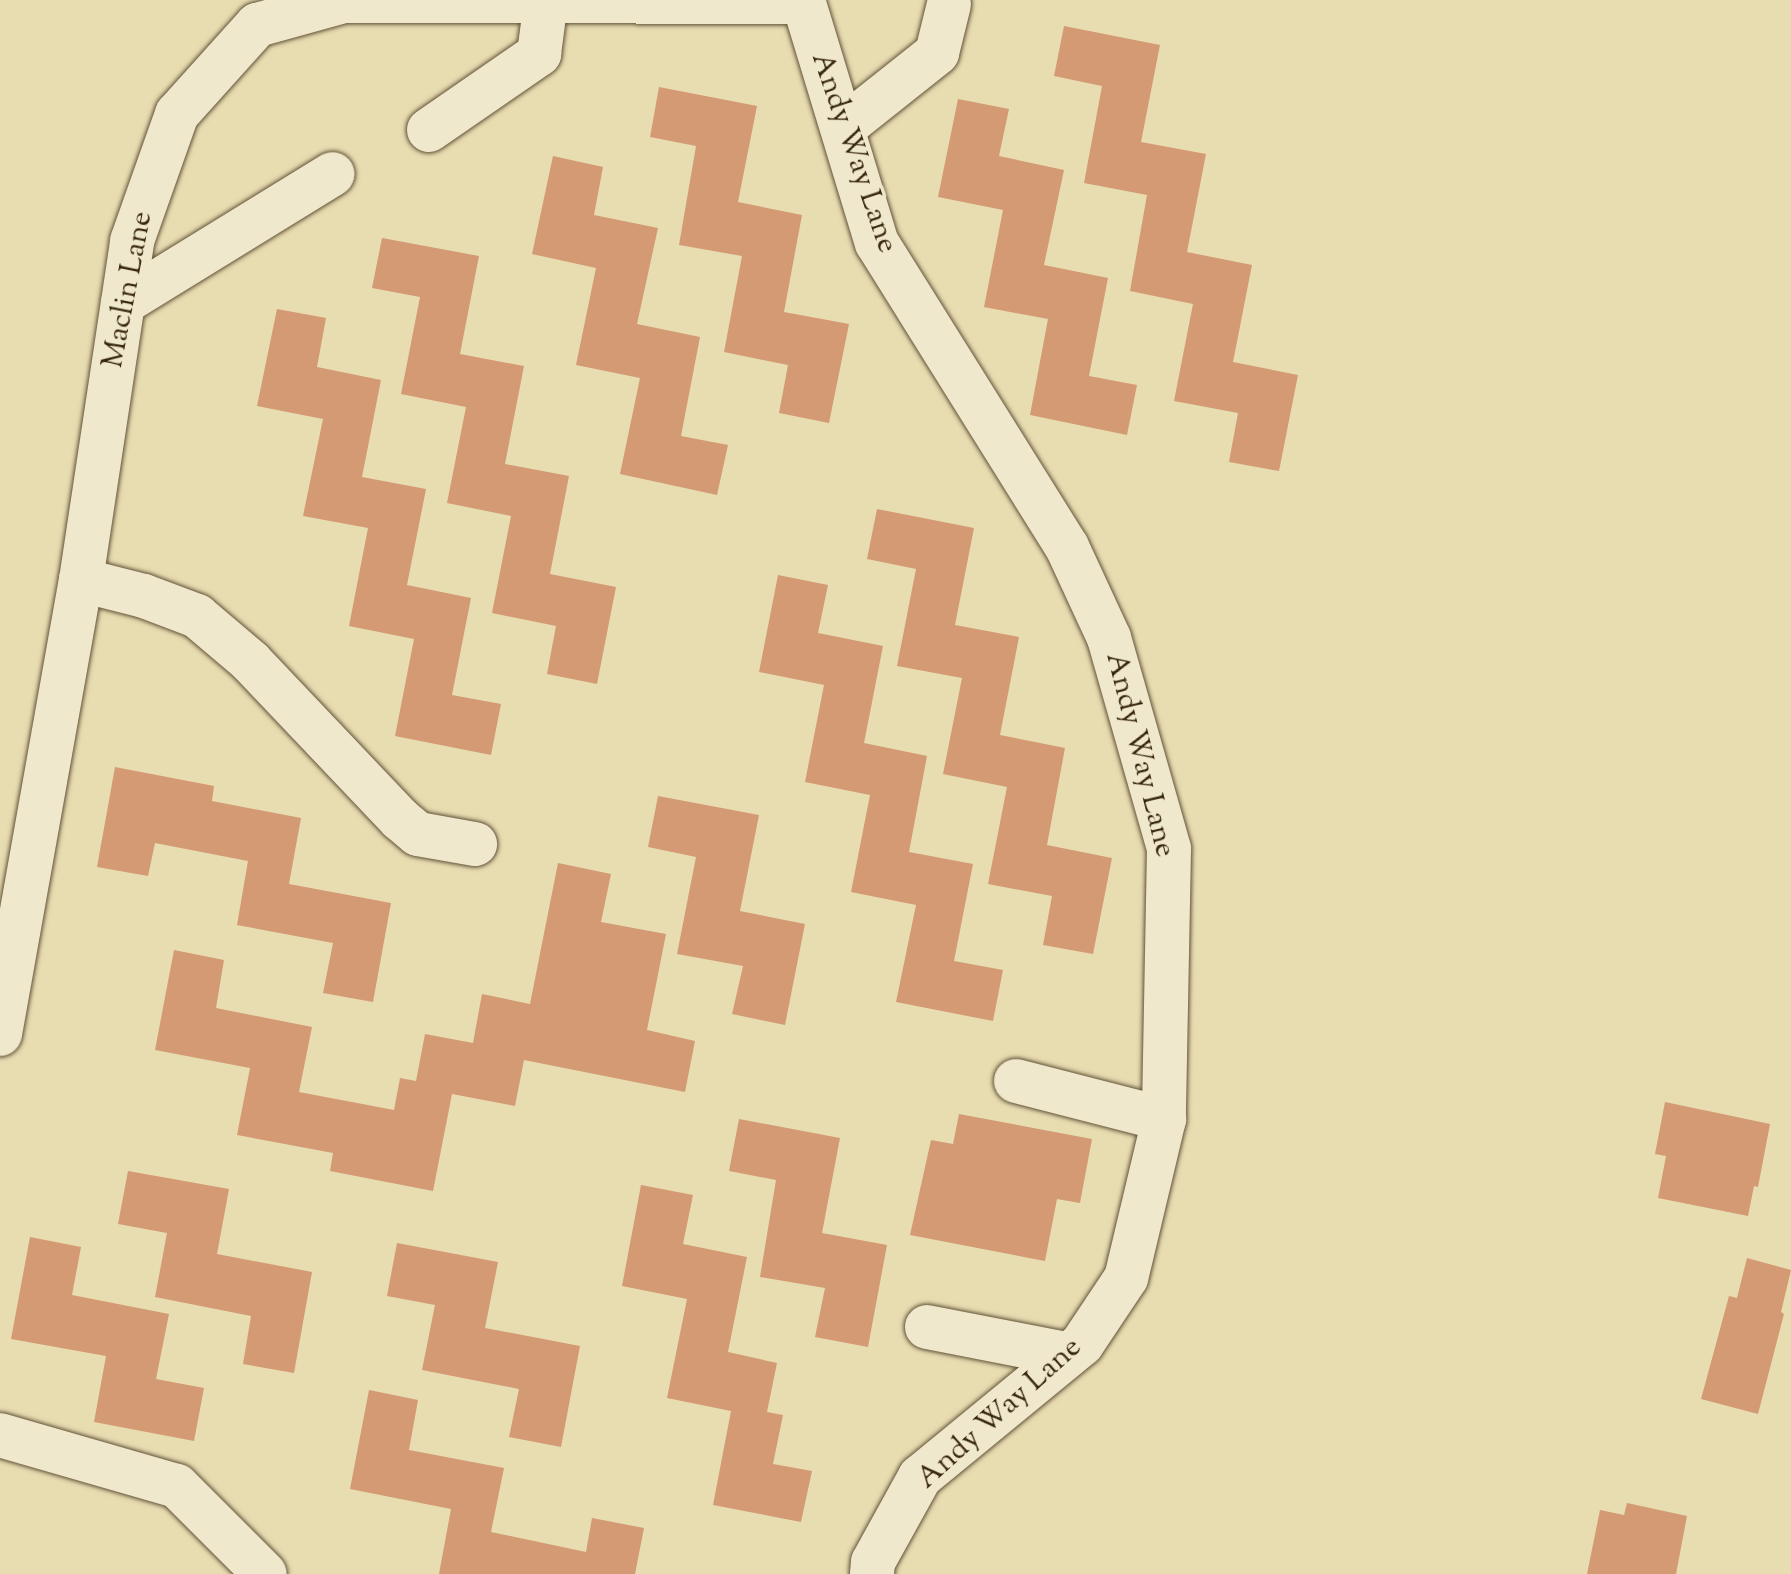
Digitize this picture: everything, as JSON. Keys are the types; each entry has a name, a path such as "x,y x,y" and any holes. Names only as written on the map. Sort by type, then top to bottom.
{"street":[{"name":"Maclin Lane","path":"0,1034 81,580 132,241 177,114 257,25 344,1 803,1"},
{"path":"429,130 539,54 546,1"},
{"name":"Andy Way Lane","path":"803,1 877,243 1067,547 1109,638 1169,849 1164,1119 1126,1278 1082,1344 1066,1354 920,1477 873,1562 872,1574"},
{"path":"844,127 937,53 949,4"},
{"path":"123,303 333,174"},
{"path":"81,580 144,596 197,616 250,661 400,819 418,834 475,844"},
{"path":"1016,1081 1164,1119"},
{"path":"927,1327 1066,1354"},
{"path":"0,1435 177,1486 265,1574"}],"building":[{"path":"1064,26 1160,45 1141,142 1206,154 1187,252 1252,265 1233,362 1298,375 1279,471 1229,462 1238,413 1174,401 1193,304 1130,291 1147,195 1084,183 1102,86 1054,76"},
{"path":"659,87 757,106 738,202 802,215 784,312 849,324 829,423 779,413 788,365 724,352 742,256 679,245 696,146 650,137"},
{"path":"958,99 1009,109 999,156 1064,170 1044,265 1108,278 1089,376 1137,385 1127,435 1030,415 1048,319 984,307 1003,210 938,197"},
{"path":"553,156 603,167 594,215 658,228 637,324 700,337 681,436 728,445 717,495 620,474 640,378 576,365 596,268 532,254"},
{"path":"382,238 479,256 460,354 524,366 505,464 569,476 550,574 616,587 597,684 547,674 556,626 492,613 511,516 447,503 466,407 401,394 420,297 372,288"},
{"path":"277,309 326,318 317,367 381,380 362,477 426,489 407,585 471,598 452,695 501,704 491,755 395,736 414,639 349,626 368,528 303,516 323,419 257,406"},
{"path":"877,509 974,528 955,625 1019,637 1000,735 1065,748 1047,845 1112,858 1093,954 1043,945 1052,896 988,884 1007,787 943,774 962,678 897,666 916,569 867,559"},
{"path":"778,575 828,585 818,633 883,646 864,743 927,756 909,852 973,864 954,961 1003,970 993,1021 896,1002 916,905 851,892 870,795 805,782 824,685 759,672"},
{"path":"115,767 214,786 212,801 301,818 289,884 391,903 373,1002 323,993 333,943 237,925 248,861 155,843 148,876 97,867"},
{"path":"658,796 759,815 740,911 805,924 785,1025 732,1014 743,966 677,954 696,857 648,847"},
{"path":"558,863 611,874 601,922 666,934 647,1030 695,1041 685,1092 524,1060 515,1106 452,1094 433,1191 330,1171 333,1153 237,1135 250,1068 155,1050 174,950 224,960 216,1008 312,1027 299,1092 394,1110 400,1078 416,1081 425,1034 473,1043 482,994 530,1004"},
{"path":"1665,1102 1770,1124 1758,1187 1754,1186 1748,1216 1658,1198 1666,1156 1655,1154"},
{"path":"959,1114 1092,1139 1080,1203 1057,1199 1045,1261 910,1235 931,1140 953,1144"},
{"path":"739,1119 840,1138 822,1233 887,1245 868,1347 815,1337 825,1288 760,1277 776,1180 729,1171"},
{"path":"128,1171 229,1189 217,1254 312,1272 294,1373 243,1364 251,1316 155,1297 167,1233 118,1224"},
{"path":"641,1185 693,1195 683,1244 747,1257 728,1352 777,1363 767,1412 783,1415 773,1464 812,1471 801,1522 713,1505 731,1411 667,1398 687,1299 622,1286"},
{"path":"30,1237 81,1247 72,1295 169,1314 156,1379 204,1388 194,1441 94,1422 106,1356 11,1339"},
{"path":"397,1243 498,1262 485,1328 580,1346 561,1447 509,1437 519,1389 422,1370 435,1305 387,1296"},
{"path":"1747,1258 1791,1270 1781,1312 1784,1314 1758,1414 1701,1399 1729,1296 1737,1298"},
{"path":"369,1390 418,1400 409,1450 504,1468 491,1532 586,1552 592,1518 644,1528 635,1574 439,1574 451,1509 350,1489"},
{"path":"1627,1503 1687,1516 1676,1574 1587,1574 1600,1510 1624,1515"}]}
